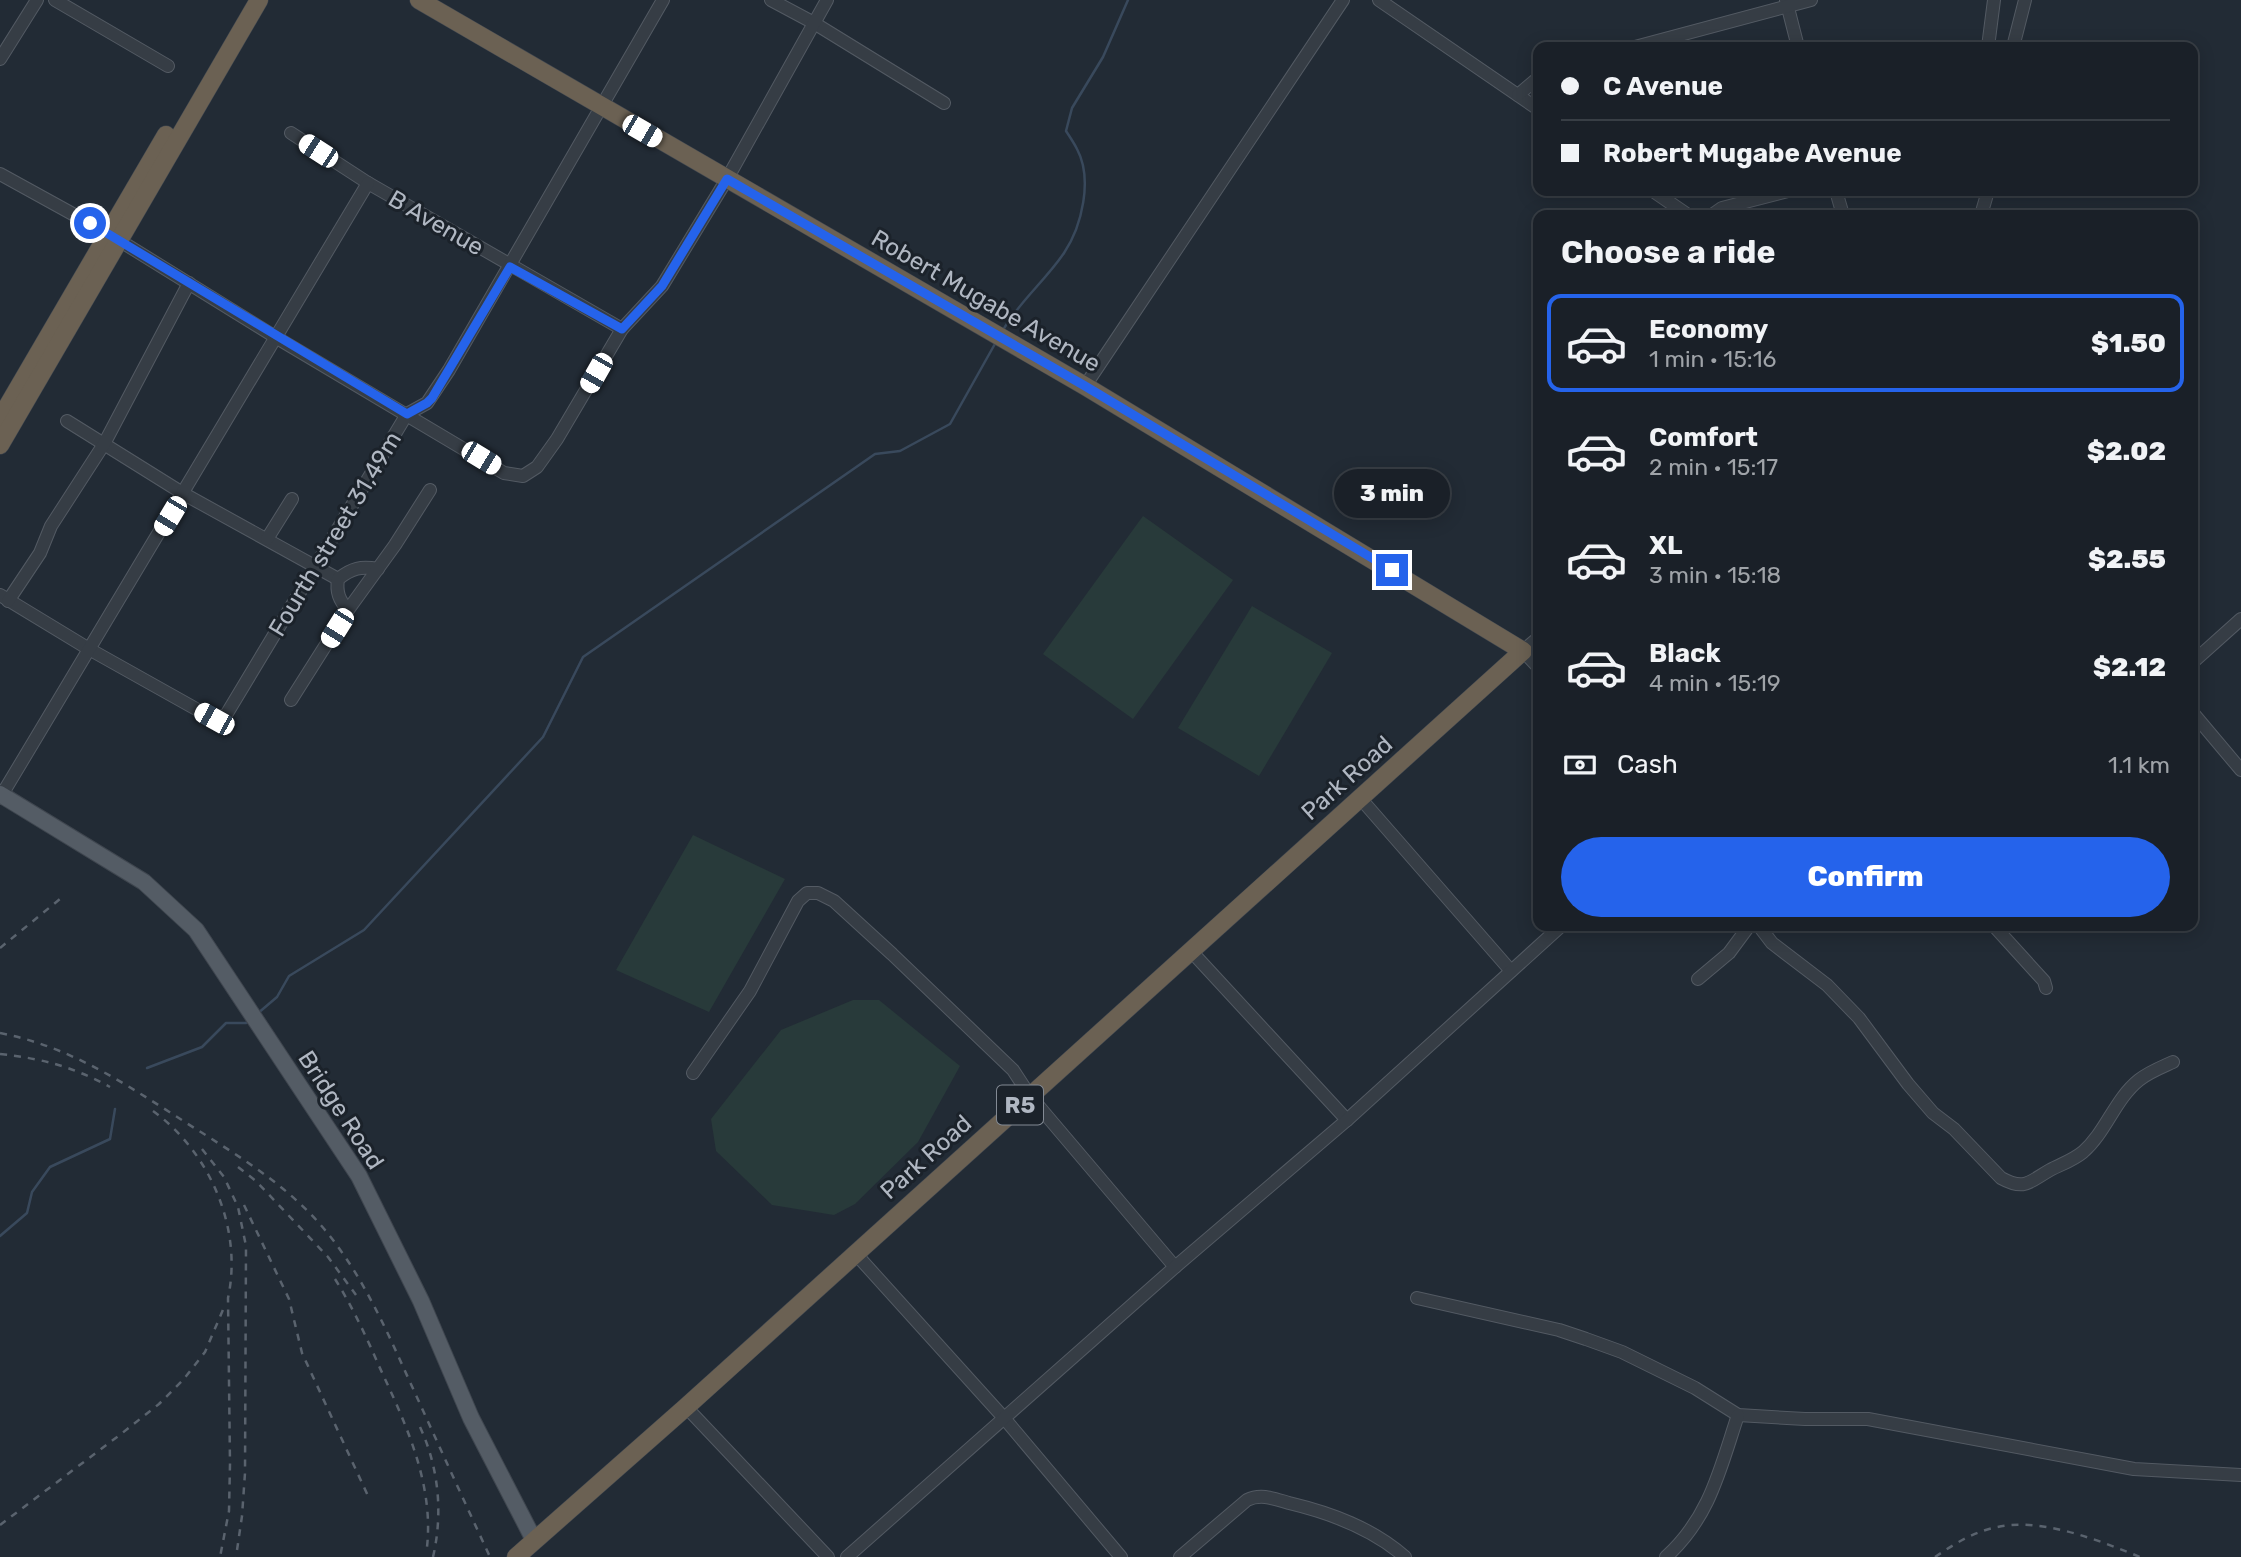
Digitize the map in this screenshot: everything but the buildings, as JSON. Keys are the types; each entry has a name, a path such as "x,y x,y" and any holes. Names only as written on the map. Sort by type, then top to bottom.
{"highway":[{"path":"0,445 196,84 248,0"},
{"path":"0,419 115,237 259,0"},
{"name":"Robert Mugabe Avenue","path":"419,0 1085,386 1523,651"},
{"name":"Park Road","path":"516,1557 1362,799 1523,651"}],"main road":[{"name":"Bridge Road","path":"1,796 144,882 196,930 359,1176 421,1301 471,1418 534,1540"}],"street":[{"path":"0,59 37,0"},
{"path":"55,0 168,66"},
{"name":"Fourth street 31,49m","path":"89,649 214,719 226,715 407,414 432,398 663,0"},
{"path":"771,0 814,23 944,103"},
{"path":"0,174 115,237 277,338 504,473 523,476 537,467 557,439 622,329 662,286 727,179 827,0"},
{"path":"1085,386 1343,0"},
{"path":"1379,0 1533,106"},
{"path":"1652,42 1787,3 1811,0"},
{"path":"1989,42 1994,0"},
{"path":"2014,42 2025,0"},
{"path":"1787,3 1797,42"},
{"path":"1518,95 1533,82"},
{"name":"B Avenue","path":"291,133 368,183 622,329"},
{"path":"1,796 368,183"},
{"path":"1660,196 1681,210"},
{"path":"1718,210 1768,196"},
{"path":"89,649 4,598 40,554 51,526 104,444 190,283"},
{"path":"67,421 184,494 338,579"},
{"path":"291,700 348,610 430,490"},
{"path":"267,538 292,499"},
{"path":"348,610 340,601 338,579 347,571 360,566 378,569"},
{"path":"2198,658 2241,619"},
{"path":"1533,642 1523,651 1533,662"},
{"path":"2198,719 2241,770"},
{"path":"1362,799 1511,971"},
{"path":"693,1073 750,991 791,910 802,896 818,893 834,901 1013,1070 1030,1096 1175,1267"},
{"path":"847,1557 1175,1267 1347,1120 1555,931"},
{"path":"1698,979 1729,953 1745,931"},
{"path":"1763,931 1772,943 1827,985 1859,1018 1933,1113 1954,1129 2001,1178 2011,1183 2023,1185 2034,1182 2069,1163 2095,1139 2110,1114 2139,1080 2173,1062"},
{"path":"1999,931 2044,981 2046,988"},
{"path":"1191,951 1347,1120"},
{"path":"855,1253 1004,1418 1121,1557"},
{"path":"1417,1298 1559,1331 1598,1343 1695,1388 1738,1415 1868,1419 2134,1469 2241,1475"},
{"path":"686,1407 828,1557"},
{"path":"1666,1557 1702,1516 1738,1415"},
{"path":"1180,1557 1247,1500 1259,1496 1326,1512 1368,1531 1405,1557"}],"shaded area":[{"path":"1143,516 1233,580 1133,719 1043,654"},
{"path":"1252,606 1332,653 1259,776 1178,728"},
{"path":"693,835 785,879 709,1012 616,970"},
{"path":"853,1000 879,1000 960,1066 918,1142 855,1204 834,1215 772,1205 716,1151 711,1119 781,1030"}],"waterway":[{"path":"1003,330 1064,253 1076,230 1083,202 1084,174 1077,149 1066,131 1072,108 1103,57 1128,0"},
{"path":"257,1014 277,997 289,976 364,930 543,737 583,657 875,454 900,451 950,424 996,342"},
{"path":"147,1068 202,1047 226,1023 246,1023 249,1020"},
{"path":"0,1236 27,1213 32,1192 50,1167 110,1139 115,1109"}],"railway":[{"path":"0,948 60,899"},
{"path":"0,1033 69,1055 130,1088 268,1177 319,1223 362,1283 490,1557"},
{"path":"0,1054 57,1064 110,1087"},
{"path":"153,1111 191,1148 206,1170 218,1194 231,1245 228,1298 229,1511 220,1557"},
{"path":"202,1149 224,1177 238,1207 246,1246 245,1473 236,1557"},
{"path":"238,1167 256,1181 328,1257 356,1295"},
{"path":"244,1205 289,1299 302,1353 369,1498"},
{"path":"335,1279 369,1344 415,1454 426,1500 427,1547"},
{"path":"0,1525 159,1404 205,1352 225,1305"},
{"path":"420,1427 431,1459 437,1491 438,1524 433,1557"},
{"path":"1935,1557 1977,1533 2011,1525 2049,1527 2140,1557"}],"route":[{"path":"90,223 407,414 432,398 510,267 622,329 662,286 727,179 1085,386 1392,570"}]}
